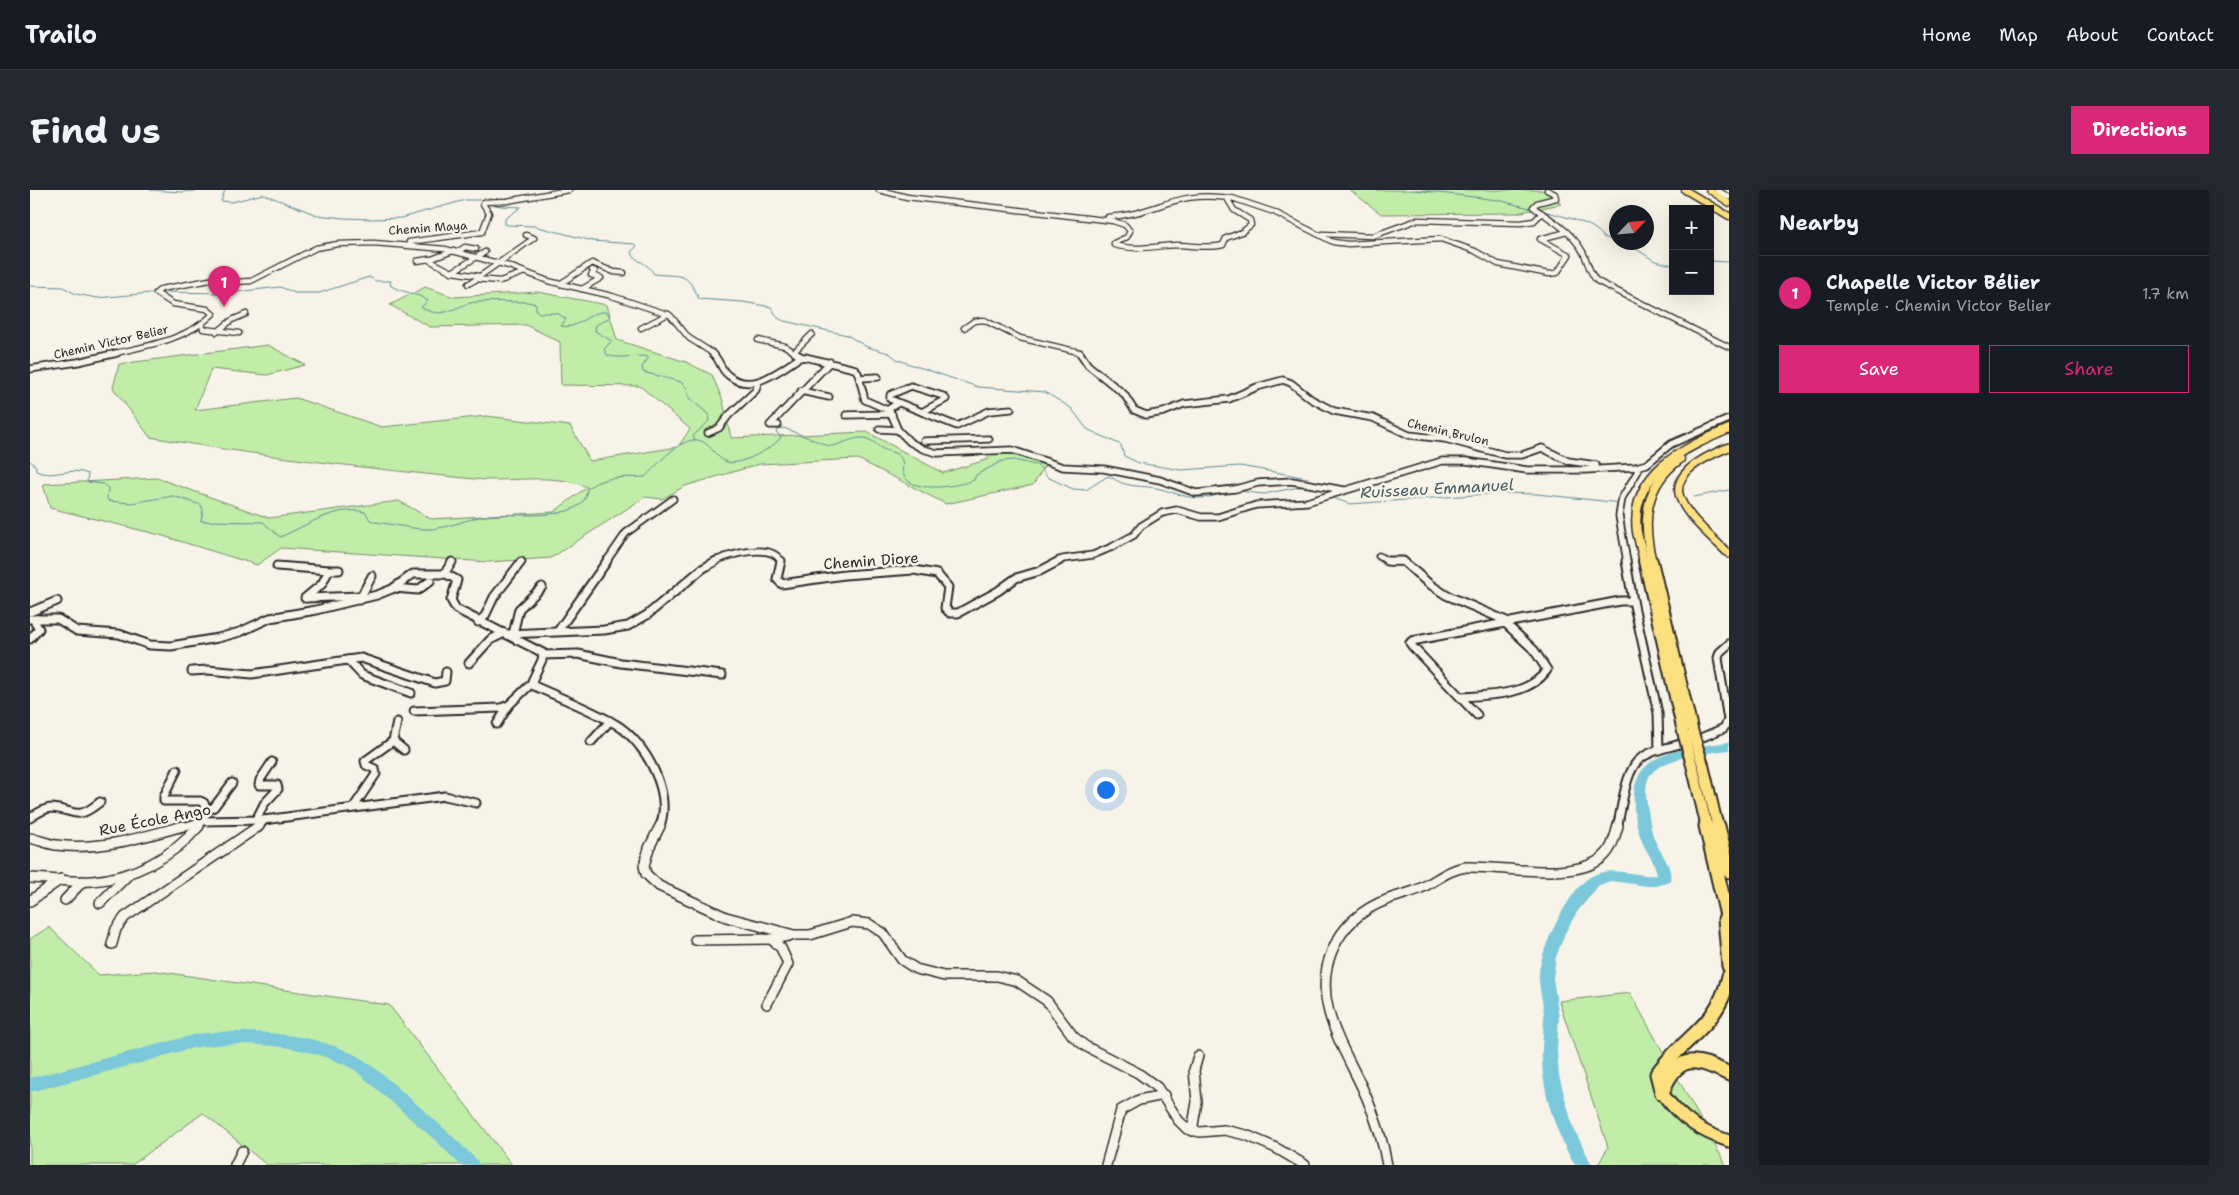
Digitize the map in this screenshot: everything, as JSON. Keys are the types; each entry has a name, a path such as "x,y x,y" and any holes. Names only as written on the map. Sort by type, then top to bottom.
{"highway":[{"path":"1685,190 1729,212"},
{"path":"1691,190 1729,212"},
{"path":"1696,190 1729,212"},
{"path":"1702,190 1729,212"},
{"path":"1693,734 1637,531 1637,506 1649,481 1664,463 1696,444 1729,429"},
{"path":"1729,435 1697,450 1671,466 1653,489 1646,515 1647,541 1693,734 1724,908 1729,966"},
{"path":"1698,767 1729,871"},
{"path":"1724,908 1729,924"},
{"path":"1662,1094 1657,1074 1673,1052 1701,1029 1720,1009 1727,993 1729,976"},
{"path":"1662,1094 1666,1078 1678,1064 1705,1062 1729,1074"}],"main road":[{"path":"1711,190 1729,202"},
{"path":"1729,447 1699,461 1686,471 1677,486 1680,498 1690,514 1729,554"},
{"path":"1662,1094 1679,1115 1694,1127 1711,1136 1729,1142"}],"street":[{"name":"Chemin Maya","path":"374,243 434,240 481,233 484,231 489,213 483,204 486,202 507,201 569,190"},
{"path":"879,190 908,197 1038,211 1122,223 1129,228 1130,233 1125,239 1114,243 1118,246 1214,247 1223,245 1226,238 1242,232 1251,224 1250,220 1232,208 1228,200 1230,198"},
{"path":"1547,190 1555,194 1556,198 1534,204 1538,211 1567,232 1583,251 1593,277 1599,283 1729,347"},
{"path":"1717,190 1729,197"},
{"path":"1038,211 1119,216 1138,213 1186,193 1203,192 1230,198 1274,212 1330,241 1348,244 1406,242 1441,238 1475,251 1498,264 1552,274 1558,272 1569,255 1540,239 1567,232"},
{"path":"1312,232 1332,236 1373,236 1417,220 1521,223 1534,221 1538,211"},
{"path":"468,284 534,238 526,235"},
{"path":"374,243 422,246 479,257 525,272 548,282 612,296 668,314 674,317 683,332 690,339 716,356 728,376 747,382 758,382 774,375 802,357"},
{"name":"Chemin Victor Belier","path":"30,369 78,362 168,341 202,323 213,314 210,310 173,304 156,292 165,288 215,279 236,282 252,281 316,248 338,244 374,243"},
{"path":"386,250 390,245"},
{"path":"414,251 422,246"},
{"path":"417,261 465,248 476,249"},
{"path":"452,272 485,252"},
{"path":"429,259 452,272 500,281 525,272"},
{"path":"560,284 592,263 607,268 613,273 624,273"},
{"path":"582,289 601,278 591,275 595,271 592,270"},
{"path":"548,282 555,276"},
{"path":"217,332 232,320 246,314"},
{"path":"641,328 668,314"},
{"name":"Chemin Brulon","path":"964,328 974,321 984,320 1025,340 1079,352 1088,365 1124,394 1134,410 1146,415 1164,412 1184,404 1220,402 1241,395 1257,386 1283,380 1311,399 1334,411 1373,418 1409,435 1444,439 1511,456 1526,454 1542,448 1574,463 1616,467"},
{"path":"202,323 203,328 217,332 239,333"},
{"path":"795,351 812,334"},
{"path":"758,340 785,346 802,357 855,368 860,378 865,400 889,412 898,430 910,442 934,452 1018,451 1063,467 1104,469 1160,480 1189,492 1235,489 1258,483 1299,481 1344,490"},
{"path":"778,425 770,425 830,362"},
{"path":"860,378 878,376"},
{"path":"708,433 718,428 756,390 758,382"},
{"path":"918,412 946,400 946,397 911,386 886,397 918,412 956,426 987,412 1011,409"},
{"path":"801,391 829,396"},
{"path":"846,415 889,412 898,403"},
{"path":"979,408 987,412"},
{"path":"1616,467 1636,467 1647,464 1671,444 1729,419"},
{"path":"956,426 961,440"},
{"path":"879,430 898,430"},
{"path":"924,441 989,439"},
{"name":"Chemin Diore","path":"508,634 604,630 628,626 647,615 712,562 730,555 752,551 771,554 780,559 777,579 782,584 852,574 914,570 932,572 941,577 948,587 945,608 950,613 958,613 998,592 1016,578 1040,571 1063,559 1092,555 1112,548 1134,535 1141,526 1162,513 1177,510 1201,517 1218,517 1256,505 1307,502 1442,461 1466,461 1527,470 1585,470 1616,467"},
{"path":"1636,467 1638,471 1622,498 1619,516 1633,601 1658,713 1659,750"},
{"path":"558,631 626,533 673,499"},
{"path":"1379,556 1389,562 1403,561 1428,583 1446,595 1507,623 1528,644 1546,670 1545,675 1529,685 1503,693 1462,697"},
{"path":"444,574 452,562"},
{"path":"478,622 485,616 494,597 522,562"},
{"path":"277,566 339,570"},
{"path":"329,570 322,584 305,598 360,598"},
{"path":"30,639 40,628 35,624 34,619 58,619 77,631 118,634 150,645 171,646 218,638 240,632 270,618 316,610 377,595 394,588 414,574 444,574 457,580 451,600 453,607 478,622 536,648 544,655 578,654 621,663 722,675"},
{"path":"360,598 372,576"},
{"path":"394,588 419,592 424,590 430,581"},
{"path":"469,663 490,640 508,634 519,609 542,587"},
{"path":"30,612 57,601"},
{"path":"1477,714 1410,643 1620,601 1633,601"},
{"path":"1693,734 1724,728 1728,720 1718,658 1720,652 1729,644"},
{"path":"497,724 509,705 532,683 544,655"},
{"path":"192,671 208,670 252,674 366,658 435,683 445,681 446,672"},
{"path":"348,660 362,675 411,692"},
{"path":"532,683 554,697 624,729 646,756 663,801 663,821 645,858 644,867 646,875 657,884 719,915 792,935"},
{"path":"414,711 495,710 509,705"},
{"path":"591,742 610,721"},
{"path":"354,808 376,774 375,769 366,764 365,761 393,741 397,722"},
{"path":"393,741 404,750"},
{"path":"1387,1165 1385,1144 1362,1086 1337,1034 1326,1003 1324,974 1330,954 1342,934 1351,922 1367,909 1387,899 1417,890 1460,868 1527,872 1572,869 1602,859 1609,848 1623,807 1631,769 1638,760 1659,750 1680,744"},
{"path":"112,944 116,929 125,918 257,829 264,804 278,789 277,785 259,785 260,780 272,762"},
{"path":"177,770 164,796 164,801 200,801 204,803 207,811"},
{"path":"30,878 100,880 131,872 184,842 196,833 207,811 214,807 232,783"},
{"name":"Rue École Ango","path":"30,838 57,845 101,845 136,839 203,821 260,820 389,805 445,796 476,803"},
{"name":"Rue École Ango","path":"30,818 51,808 78,814 90,810 100,802"},
{"path":"100,903 131,872"},
{"path":"30,901 62,878"},
{"path":"65,900 83,881"},
{"path":"695,940 771,939 792,935 808,935 848,922 866,923 878,929 900,958 917,970 952,976 995,975 1018,982 1050,1004 1076,1039 1090,1049 1144,1077 1164,1096 1182,1124 1192,1131 1223,1130 1253,1136 1305,1165"},
{"path":"767,1004 788,964 780,948 771,939"},
{"path":"1192,1131 1197,1102 1194,1070 1198,1056"},
{"path":"1106,1165 1121,1110 1139,1100 1164,1096"},
{"path":"235,1165 242,1151"}],"green space":[{"path":"1350,190 1545,190 1561,204 1517,213 1381,214"},
{"path":"425,287 454,297 538,292 607,305 617,340 686,362 712,375 723,401 731,438 867,432 943,473 989,459 984,448 1048,460 1033,485 946,504 858,459 760,464 685,486 662,499 645,497 551,558 488,562 281,548 257,565 160,535 50,508 43,484 157,478 269,518 399,501 431,519 554,512 587,487 560,480 488,480 352,466 271,456 150,437 113,388 119,364 268,345 305,365 267,375 211,369 195,410 296,398 382,427 486,416 570,426 590,461 678,447 690,429 640,386 561,385 560,342 526,325 430,327 390,305"},
{"path":"49,927 99,975 155,971 389,1005 512,1165 267,1165 203,1113 132,1165 30,1165 30,939"},
{"path":"1630,993 1726,1165 1598,1165 1608,1147 1559,1001"}],"waterway":[{"name":"Ruisseau Emmanuel","path":"150,190 182,192 207,190"},
{"name":"Ruisseau Emmanuel","path":"225,190 221,201 232,202 263,194 317,215 343,218 401,218 465,200 484,200"},
{"path":"1415,190 1498,200 1533,209"},
{"name":"Ruisseau Emmanuel","path":"491,203 500,206 521,207 505,219 505,224 507,225 534,226 593,241 634,244 637,246 631,252 636,259 648,266 654,274 678,276 687,280 699,299 743,302 771,307 778,318 784,321 847,335 867,347 889,353 898,360 978,387 1045,392 1071,408 1087,429 1121,445 1124,456 1139,463 1181,470 1240,466 1308,478"},
{"path":"1540,210 1584,223 1599,232 1603,237 1609,239"},
{"path":"1638,250 1655,261 1669,264"},
{"path":"1714,261 1729,262"},
{"path":"159,292 227,293 280,287 295,293 319,293 369,277 376,281 391,281 390,285 394,288 423,298 428,301 421,307 436,313 477,302 528,302 536,304 536,310 539,313 557,313 566,319 561,326 568,326 579,323 594,314 607,312 610,317 596,325 595,331 612,341 604,349 607,355 649,357 642,367 643,372 681,382 687,388 689,398 708,414 709,421 693,436 695,440"},
{"path":"30,286 63,287 76,294 97,298 151,293"},
{"path":"695,440 703,442 722,460 733,463 748,459 771,446 781,437 776,432 778,429 784,428 829,446 865,438 881,448 898,455 902,462 904,476 909,482 926,487 948,486 974,480 976,475 1002,461 1014,460 1036,465 1040,467 1047,477 1073,489 1086,490 1108,476 1133,486 1156,488 1189,497 1204,498 1223,493"},
{"path":"30,461 36,466 36,471 43,473 75,471 88,474 87,482 103,484 108,488 107,499 109,501 131,503 173,496 201,505 203,510 201,521 263,522 280,537 321,518 342,511 365,512 370,520 375,522 425,529 446,526 489,515 530,515 562,512 575,508 584,500 587,489 600,481 614,478 645,477 680,445 695,440"},
{"path":"1238,491 1264,494 1304,486"},
{"name":"Ruisseau Emmanuel","path":"1321,488 1333,498 1350,504 1501,493 1537,494 1621,503"},
{"name":"Ruisseau Emmanuel","path":"1694,497 1729,490"},
{"path":"1584,1165 1565,1127 1551,1076 1549,1062 1551,1017 1546,984 1549,957 1558,933 1572,908 1587,887 1594,881 1602,877 1611,876 1647,881 1664,878 1661,864 1649,843 1644,824 1640,794 1644,775 1659,762 1670,758 1682,754 1729,746"},
{"path":"30,1085 197,1041 236,1038 281,1041 325,1050 360,1065 442,1136 471,1165"}],"place":[{"name":"Chapelle Victor Bélier","path":"224,307"}]}
